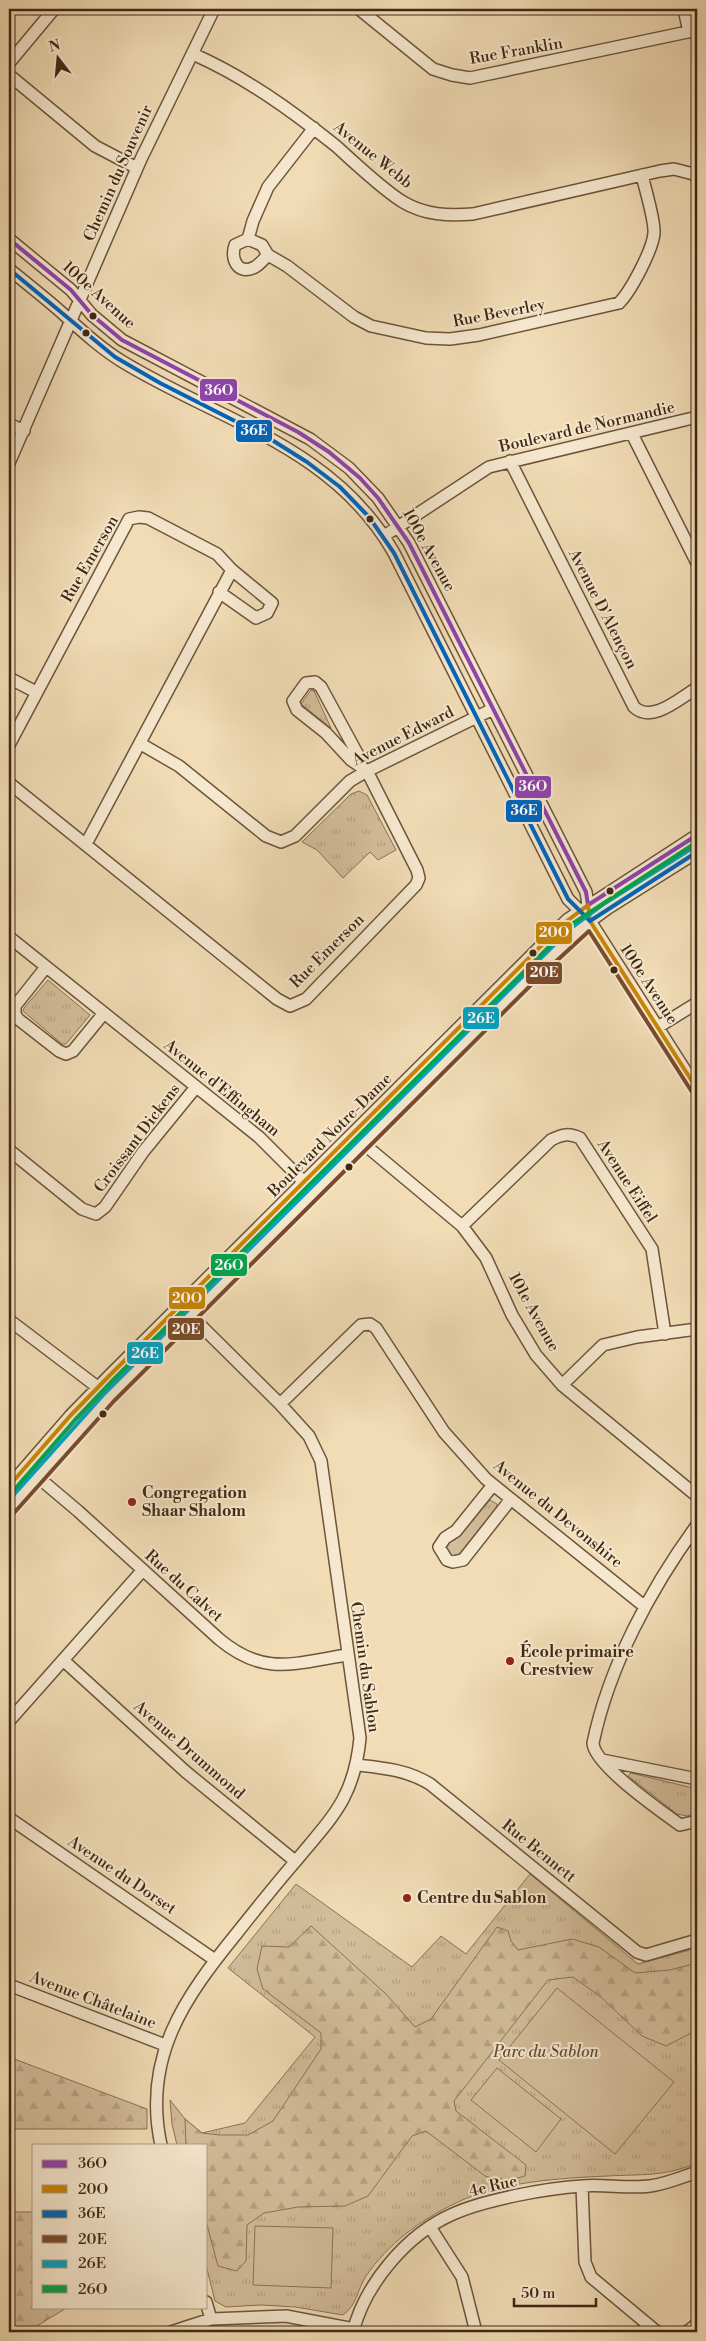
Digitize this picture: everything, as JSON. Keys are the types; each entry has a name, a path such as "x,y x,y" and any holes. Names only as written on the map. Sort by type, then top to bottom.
{"street":[{"path":"9,63 54,9"},
{"name":"Chemin du Souvenir","path":"9,463 137,168 214,9"},
{"name":"Rue Franklin","path":"359,9 433,69 470,78 483,77 693,31"},
{"path":"684,9 693,31"},
{"name":"Avenue Webb","path":"192,54 256,86 314,128 403,201 424,211 447,216 473,214 642,175 674,170 697,175"},
{"path":"9,75 95,146 137,168"},
{"path":"268,255 256,266 244,270 238,267 233,260 232,252 235,245 248,239 253,221 268,187 314,128"},
{"name":"Rue Beverley","path":"248,239 262,245 268,255 287,266 339,307 371,326 408,335 442,339 479,335 619,302 628,293 639,274 654,233 642,175"},
{"name":"100e Avenue","path":"9,239 71,290 92,315 122,340 320,445 360,478 378,498 399,526 586,892 583,908"},
{"name":"100e Avenue","path":"9,269 105,350 126,364 306,459 346,491 384,536 568,899 583,908 697,1090"},
{"name":"Boulevard de Normandie","path":"384,536 483,471 510,461 632,434 697,417"},
{"path":"9,424 24,431"},
{"path":"632,434 697,563"},
{"name":"Avenue D'Alençon","path":"510,461 634,707 640,713 657,712 697,688"},
{"name":"Rue Emerson","path":"9,745 129,519 148,518 217,554 232,570 272,603 267,613 256,618 219,592"},
{"path":"86,844 141,744 232,570"},
{"path":"9,678 36,692"},
{"path":"315,682 321,688 364,768 351,760 326,733 294,707 292,700 306,683 315,682"},
{"name":"Avenue Edward","path":"141,744 179,766 266,836 276,842 286,842 295,836 364,768 493,708"},
{"name":"Rue Emerson","path":"9,783 277,999 290,1006 306,999 416,885 419,878 417,870 364,768"},
{"name":"Boulevard Notre-Dame","path":"9,1486 99,1388 583,908 697,835"},
{"name":"Boulevard Notre-Dame","path":"9,1509 109,1397 534,973 590,921 697,852"},
{"name":"Avenue d'Effingham","path":"9,936 259,1137 314,1193"},
{"path":"46,966 14,1006 14,1014 18,1019 59,1052 66,1054 73,1051 104,1013"},
{"path":"658,1027 697,1003"},
{"name":"Croissant Dickens","path":"9,1150 82,1209 96,1214 105,1207 143,1152 196,1087"},
{"name":"101e Avenue","path":"354,1134 462,1226 486,1258 512,1315 536,1354 562,1385 697,1496"},
{"name":"Avenue Eiffel","path":"462,1226 551,1140 562,1134 572,1134 580,1138 652,1249 666,1334"},
{"name":"Chemin du Sablon","path":"161,2144 157,2121 157,2094 165,2045 179,2014 215,1960 319,1834 345,1799 357,1765 360,1738 321,1461 309,1436 280,1404 181,1306"},
{"path":"9,1320 109,1397"},
{"name":"Avenue du Devonshire","path":"280,1404 361,1325 370,1324 376,1328 404,1368 444,1432 493,1485 644,1606"},
{"path":"562,1385 603,1345 697,1329"},
{"name":"Rue du Calvet","path":"26,1467 242,1657 260,1663 282,1666 347,1655"},
{"path":"493,1485 456,1531 445,1538 439,1547 446,1560 453,1562 463,1560 511,1499"},
{"path":"697,1526 677,1553 644,1606 612,1682 595,1734 594,1750 600,1760 643,1798 680,1824 697,1821"},
{"path":"9,1721 142,1571"},
{"name":"Avenue Drummond","path":"63,1660 186,1772 295,1861"},
{"path":"600,1760 697,1779"},
{"name":"Rue Bennett","path":"357,1765 396,1769 414,1774 430,1784 638,1952 646,1955 697,1940"},
{"name":"Avenue du Dorset","path":"9,1818 215,1960"},
{"name":"Avenue Châtelaine","path":"9,1985 165,2045"},
{"name":"4e Rue","path":"353,2331 369,2295 395,2258 430,2227 451,2214 475,2205 582,2186 649,2186 697,2172"},
{"path":"582,2186 585,2262 591,2277 657,2332"},
{"path":"430,2227 462,2277 476,2332"},
{"path":"208,2308 211,2319"},
{"path":"171,2332 211,2319 286,2316 353,2331"},
{"path":"687,2332 697,2324"}],"green space":[{"path":"311,690 314,691 331,728 301,704"},
{"path":"359,791 367,795 396,850 378,860 370,852 343,878 317,850 302,842 351,794"},
{"path":"48,980 90,1015 66,1044 62,1044 23,1011"},
{"path":"490,1500 497,1504 496,1508 459,1554 451,1556 446,1550 449,1542 456,1539"},
{"path":"631,1773 697,1789 697,1813 687,1816 677,1814 628,1776"},
{"name":"Parc du Sablon","path":"530,1874 638,1964 697,1948 697,2163 663,2173 530,2182 491,2190 456,2203 418,2225 384,2253 366,2276 354,2302 343,2315 295,2307 261,2305 226,2307 215,2301 208,2273 208,2144 177,2144 172,2124 170,2100 185,2119 202,2133 245,2123 315,2037 228,1968 296,1884 412,1967 441,1936 466,1954"},
{"path":"311,1926 386,1994 415,2027 431,2019 497,1927 508,1931 511,1941 518,1950 572,1939 599,1947 635,1973 670,1970 697,1963 697,2030 666,2046 642,2036 601,1997 573,1977 548,1980 454,2101 456,2111 526,2165 525,2176 503,2182 485,2176 426,2131 412,2136 368,2196 345,2206 298,2207 264,2213 247,2225 246,2261 237,2271 218,2266 208,2228 208,2144 186,2144 185,2119 202,2133 248,2135 273,2121 321,2049 321,2033 263,1989 257,1969 262,1946 289,1947"},
{"path":"557,1988 674,2082 615,2154 499,2060"},
{"path":"9,2057 147,2109 147,2129 9,2129"},
{"path":"497,2068 561,2119 536,2152 471,2100"},
{"path":"9,2212 32,2212 32,2308 66,2308 27,2332 9,2332"},
{"path":"255,2226 333,2228 331,2288 253,2285"}],"transit line":[{"name":"36O","path":"9,239 71,290 92,315 122,340 298,432 329,452 360,478 378,498 409,543 586,892 588,905 697,835"},
{"name":"36E","path":"9,269 115,357 160,383 272,440 307,462 340,487 369,517 394,553 568,899 590,921 697,852"},
{"name":"26O","path":"14,1490 75,1420 114,1379 572,924 697,842"},
{"name":"26E","path":"9,1500 105,1393 570,929 605,903 694,847"},
{"name":"20O","path":"9,1486 70,1416 110,1375 563,924 588,905 590,921 697,1089"},
{"name":"20E","path":"14,1513 114,1401 538,978 589,931 692,1092"}],"place":[{"name":"Congregation Shaar Shalom","path":"132,1502"},
{"name":"École primaire Crestview","path":"510,1661"},
{"name":"Centre du Sablon","path":"407,1898"}]}
